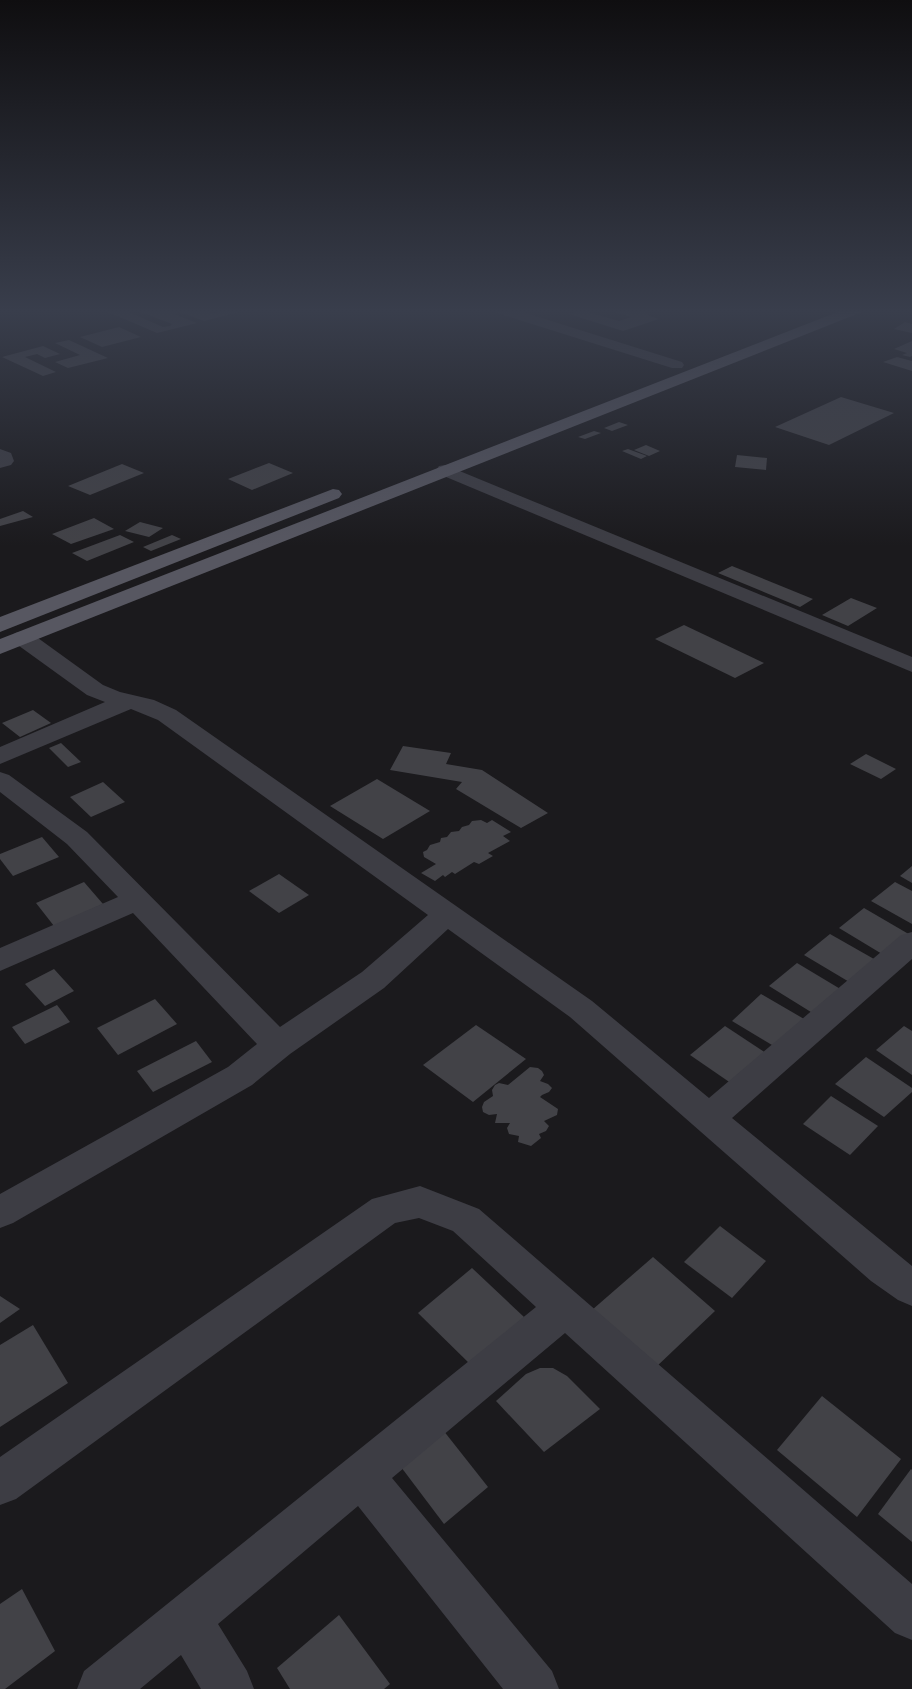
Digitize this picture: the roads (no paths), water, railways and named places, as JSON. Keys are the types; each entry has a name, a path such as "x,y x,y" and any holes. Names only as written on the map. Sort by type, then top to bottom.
{"main road":[{"path":"522,422 615,388"},
{"path":"8,637 655,388"},
{"path":"422,459 445,470"},
{"path":"8,637 348,488"}],"street":[{"path":"0,454 5,457 5,461 0,463"},
{"path":"445,470 912,665"},
{"path":"8,637 95,690 146,705 167,715 581,1009 885,1269 912,1288"},
{"path":"0,756 128,701"},
{"path":"0,780 77,838 278,1045"},
{"path":"0,960 137,900"},
{"path":"0,1212 240,1076 278,1045 373,980 447,914"},
{"path":"708,1119 912,942"},
{"path":"0,1483 385,1210 420,1202 466,1220 912,1616"},
{"path":"102,1689 565,1308"},
{"path":"361,1475 534,1689"},
{"path":"187,1619 229,1689"}]}
